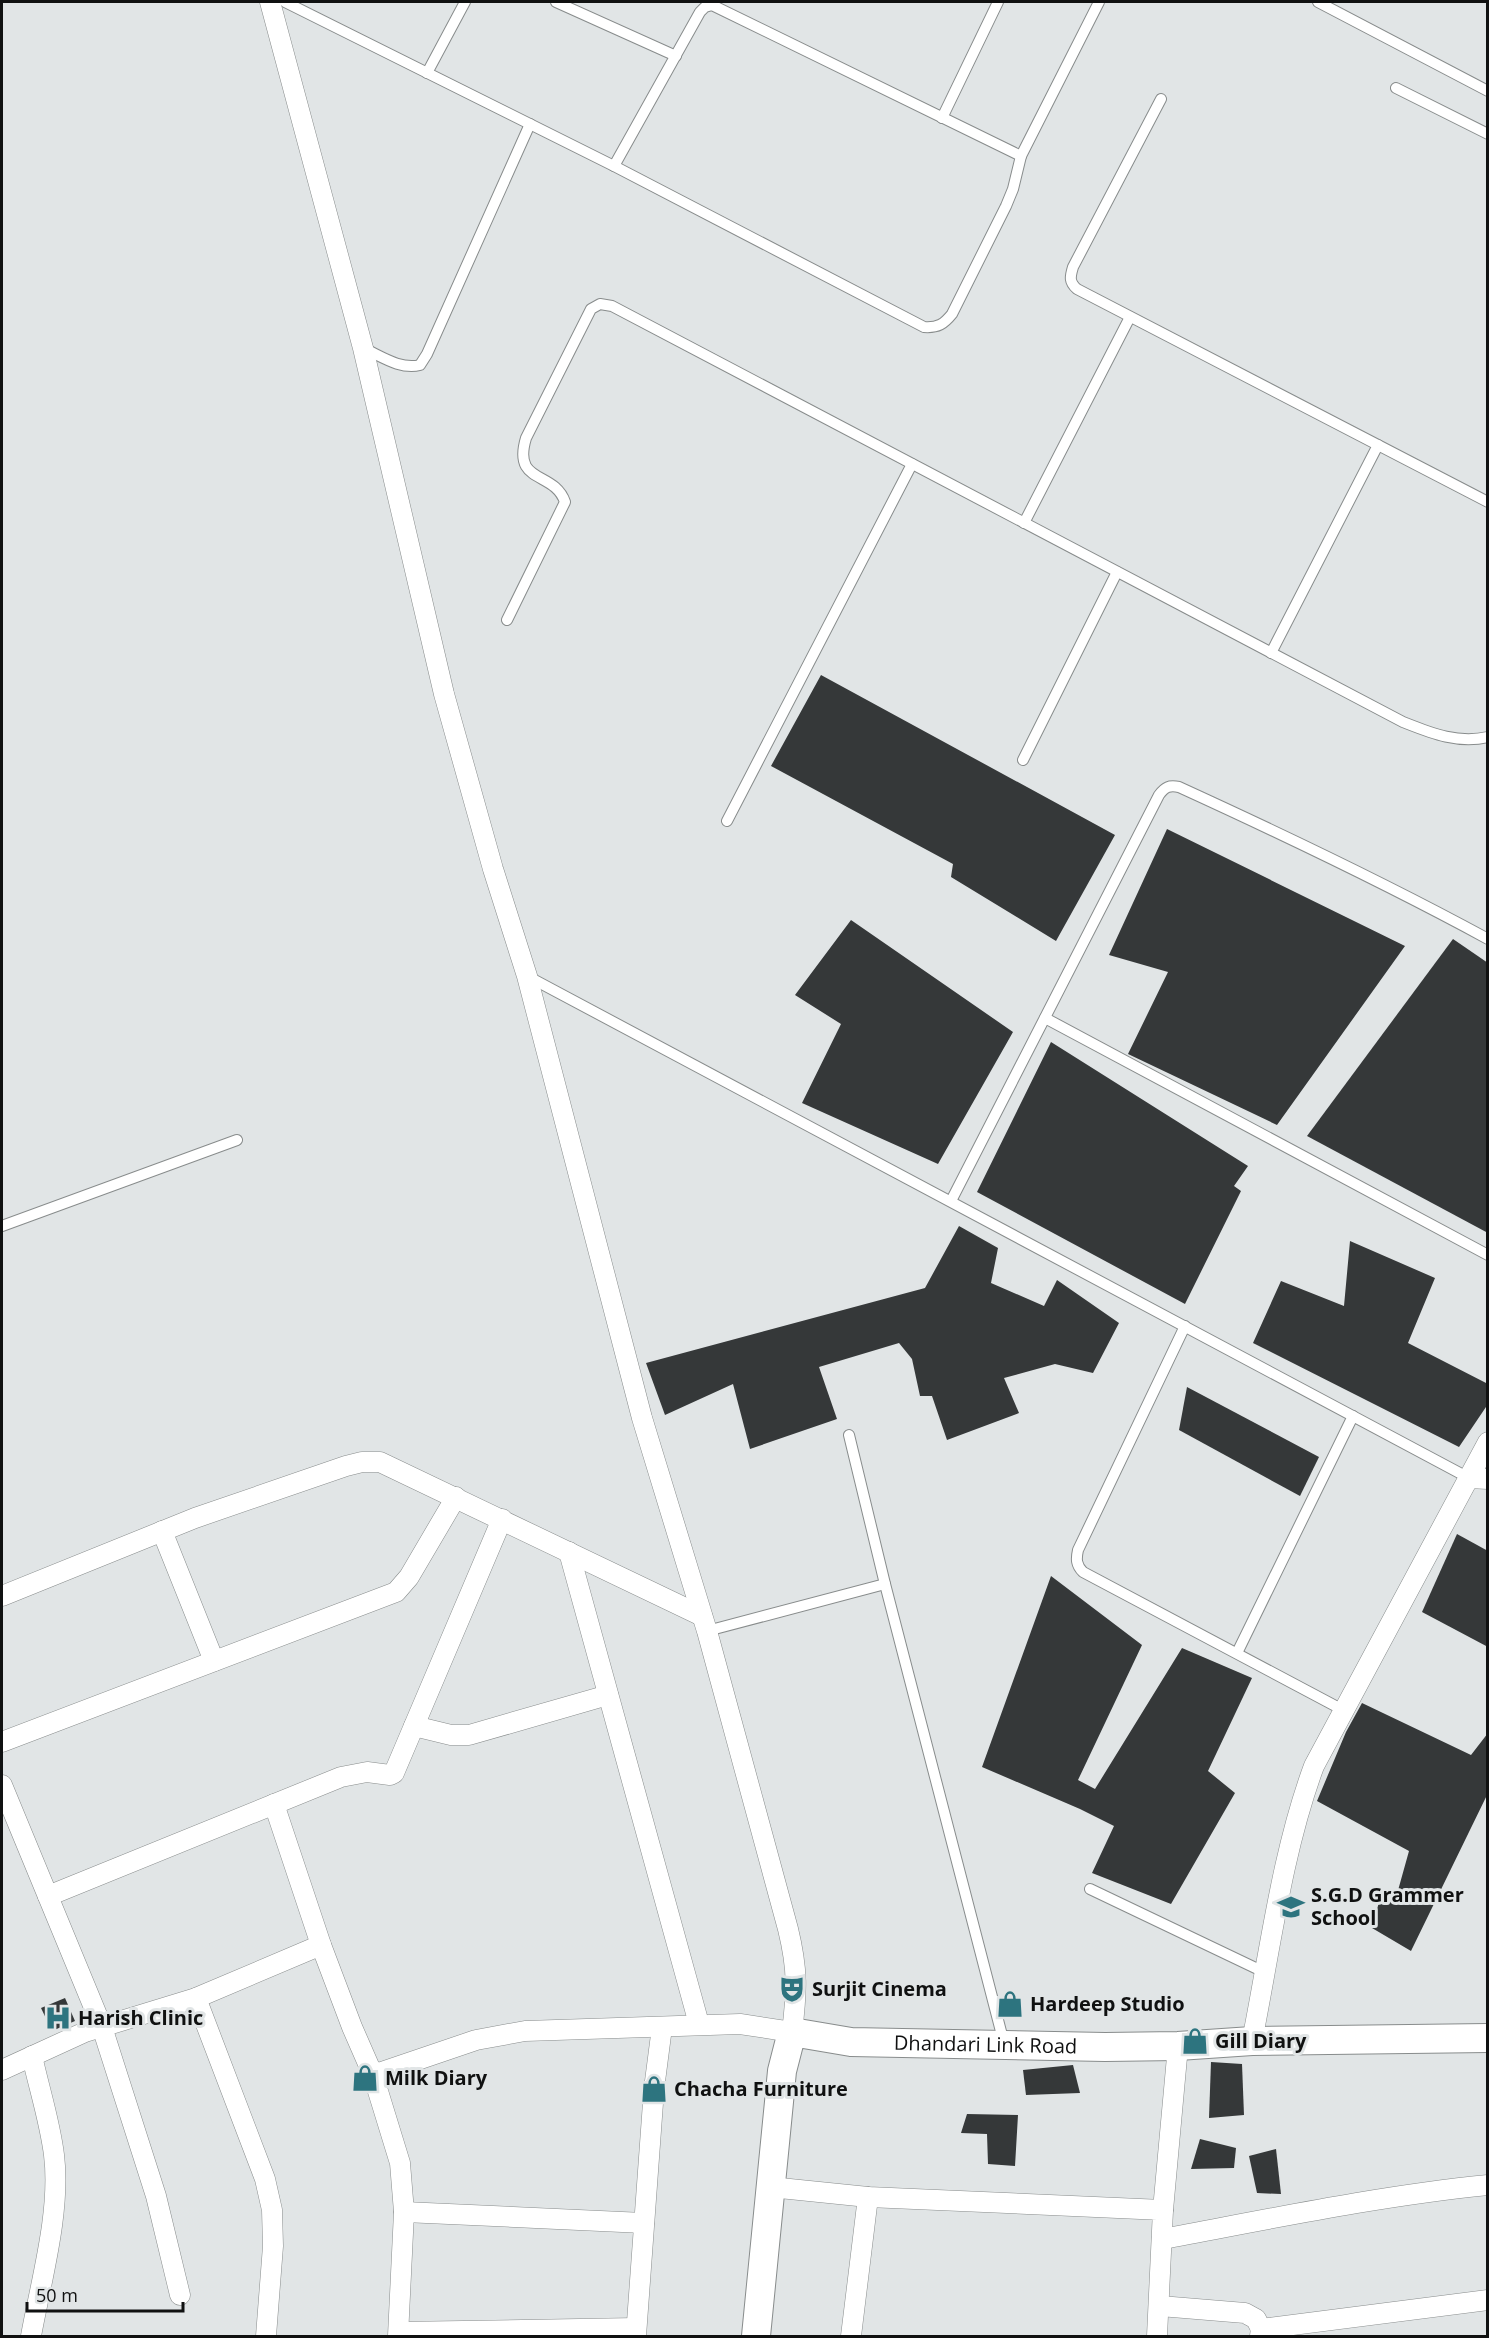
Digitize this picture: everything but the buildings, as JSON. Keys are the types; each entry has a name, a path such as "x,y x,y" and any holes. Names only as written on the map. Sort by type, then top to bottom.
{"street":[{"path":"270,2 363,348 444,694 493,869 527,976 642,1418 704,1624 796,1962 797,1992 792,2032 782,2071 756,2337"},
{"path":"1252,2041 1292,1839 1303,1796 1314,1766 1343,1710 1478,1478 1488,1442"},
{"path":"2,1596 195,1518 362,1462 380,1462 569,1552 704,1624"},
{"path":"2,1742 396,1592 410,1577 456,1497"},
{"path":"48,1896 353,1773 390,1775 397,1768 502,1519"},
{"path":"162,1531 214,1661"},
{"path":"569,1552 699,2024"},
{"path":"414,1726 451,1735 469,1735 608,1695"},
{"path":"2,1785 102,2027 156,2196 180,2295"},
{"path":"274,1804 321,1946 352,2028 373,2075 400,2163 404,2212 398,2334 636,2332 654,2089 662,2026"},
{"path":"2,2070 85,2032 196,1998 321,1946"},
{"path":"196,1998 265,2180 272,2210 273,2246 266,2337"},
{"path":"373,2075 476,2040 525,2031 740,2024 792,2032"},
{"name":"Dhandari Link Road","path":"792,2032 851,2042 1005,2046 1178,2046 1252,2041 1488,2037"},
{"path":"1157,2337 1163,2210 1178,2046"},
{"path":"31,2337 52,2220 55,2185 54,2154 32,2056"},
{"path":"1162,2239 1436,2190 1488,2185"},
{"path":"771,2187 868,2197 1163,2210"},
{"path":"851,2337 868,2197"},
{"path":"404,2212 645,2223"},
{"path":"1160,2306 1245,2313 1256,2319 1260,2333 1488,2300"}],"lane":[{"path":"285,2 614,166 924,327 934,328 944,324 952,314 1006,206 1013,189 1020,156 1099,2"},
{"path":"427,73 465,2"},
{"path":"556,2 676,56"},
{"path":"942,118 998,2"},
{"path":"1318,2 1488,91"},
{"path":"614,166 700,12 712,5 1020,156"},
{"path":"1396,88 1488,134"},
{"path":"1161,99 1072,267 1070,278 1077,290 1488,502"},
{"path":"363,348 399,365 410,367 420,364 427,354 530,124"},
{"path":"507,620 566,502 556,487 532,473 523,462 522,451 526,438 591,309 600,304 612,306 1402,722 1440,737 1473,741 1488,738"},
{"path":"1024,523 1130,316"},
{"path":"1271,653 1378,445"},
{"path":"728,822 912,464"},
{"path":"1023,760 1117,572"},
{"path":"951,1201 1159,795 1165,788 1172,785 1279,833 1395,889 1488,939"},
{"path":"527,976 1353,1416 1478,1478"},
{"path":"1045,1018 1488,1255"},
{"path":"2,1226 237,1140"},
{"path":"1185,1326 1078,1550 1076,1559 1078,1567 1083,1572 1343,1710"},
{"path":"1237,1653 1353,1416"},
{"path":"849,1435 885,1584 1005,2046"},
{"path":"704,1624 885,1584"},
{"path":"1090,1890 1266,1973"}],"place":[{"name":"S.G.D Grammer School","path":"1291,1907"},
{"name":"Surjit Cinema","path":"792,1989"},
{"name":"Hardeep Studio","path":"1010,2004"},
{"name":"Harish Clinic","path":"58,2018"},
{"name":"Gill Diary","path":"1195,2041"},
{"name":"Milk Diary","path":"365,2078"},
{"name":"Chacha Furniture","path":"654,2089"}]}
